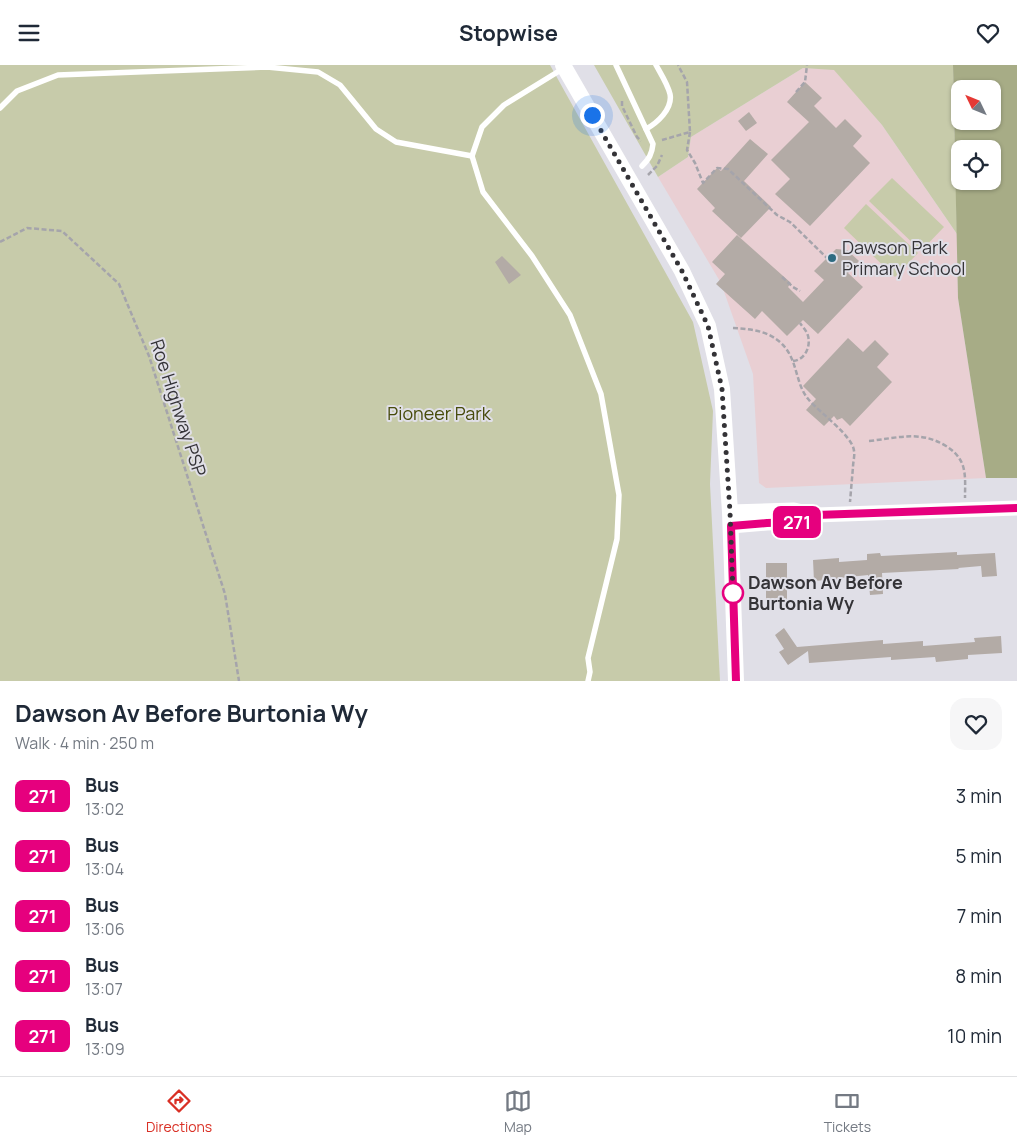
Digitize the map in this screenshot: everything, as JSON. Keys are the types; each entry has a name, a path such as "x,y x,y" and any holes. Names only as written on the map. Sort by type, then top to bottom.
{"main road":[{"path":"564,66 682,271 708,326 722,389 731,519 736,681"}],"street":[{"path":"731,519 794,510 816,515 1017,508"}],"lane":[{"path":"616,65 653,144 652,152 642,166"},
{"path":"646,129 654,124 666,111 670,99 670,93 656,65"},
{"path":"564,66 504,105 482,127 472,156 483,192 532,256 570,315 601,394 619,495 616,539 588,658 590,672 588,681"},
{"path":"0,108 18,91 58,75 267,67 318,72 340,85 376,129 396,142 472,156"}],"path":[{"path":"678,65 687,82 690,132 687,150 695,163 703,183 717,168 728,169 777,215 790,222 826,258"},
{"path":"796,92 805,82 807,65"},
{"path":"663,146 661,140 690,132"},
{"path":"648,175 658,166 662,152"},
{"name":"Roe Highway PSP","path":"0,242 27,228 62,231 119,284 150,356 225,594 239,681"},
{"path":"782,277 800,291"},
{"path":"793,361 798,361 804,356 808,345 808,335 800,323"},
{"path":"733,328 756,330 778,340 793,361 803,393 846,437 853,447 850,502"},
{"path":"869,441 922,436 933,439 951,449 960,458 963,465 965,473 965,499"}],"shaded area":[{"name":"Dawson Park Primary School","path":"803,68 834,69 882,125 957,234 958,298 986,478 766,488 759,483 753,374 721,283 658,177 688,157 691,137"}],"green space":[{"name":"Pioneer Park","path":"0,65 550,65 693,322 713,411 710,484 720,681 0,681"},
{"path":"594,65 953,65 953,80 951,80 951,130 955,130 955,140 951,140 951,190 956,190 957,234 882,125 834,70 803,68 691,137 688,157 658,177"},
{"path":"953,65 1017,65 1017,478 986,478 958,298 956,190 1001,190 1001,140 955,140 954,130 1001,130 1001,80 953,80"},
{"path":"892,178 944,227 921,251 869,201"},
{"path":"866,204 918,253 895,277 844,228"}],"building":[{"path":"805,82 822,98 814,106 836,128 845,119 862,136 853,146 870,163 810,226 775,194 790,179 771,160 809,122 787,102"},
{"path":"749,112 757,123 746,131 738,121"},
{"path":"750,139 768,154 744,181 771,207 741,238 712,211 715,208 697,189 717,168 721,171"},
{"path":"737,235 791,283 788,287 803,302 824,280 814,271 836,249 847,250 859,261 848,273 863,287 818,334 803,320 787,336 762,311 755,319 716,284 725,274 712,262"},
{"path":"502,256 521,275 509,284 495,262"},
{"path":"848,338 863,352 875,340 889,354 877,367 892,382 850,426 842,418 837,420 834,416 824,426 806,410 816,399 803,386"},
{"path":"957,552 957,555 995,553 997,576 982,577 981,566 882,573 883,594 870,595 868,575 814,581 813,560 839,558 839,562 867,560 867,554 880,553 881,556"},
{"path":"766,563 787,563 787,600 766,601"},
{"path":"784,628 797,647 883,640 883,644 923,641 923,646 975,642 974,638 1001,636 1002,653 968,655 968,659 936,662 935,657 891,660 891,657 809,663 808,651 788,665 779,652 784,649 775,635"}],"bus line":[{"name":"271","path":"736,681 731,526 796,522 816,515 1017,508"}],"place":[{"name":"Dawson Park Primary School","path":"832,258"},
{"name":"Dawson Av Before Burtonia Wy","path":"733,593"}],"route":[{"path":"592,115 682,271 708,326 722,389 733,593"}]}
